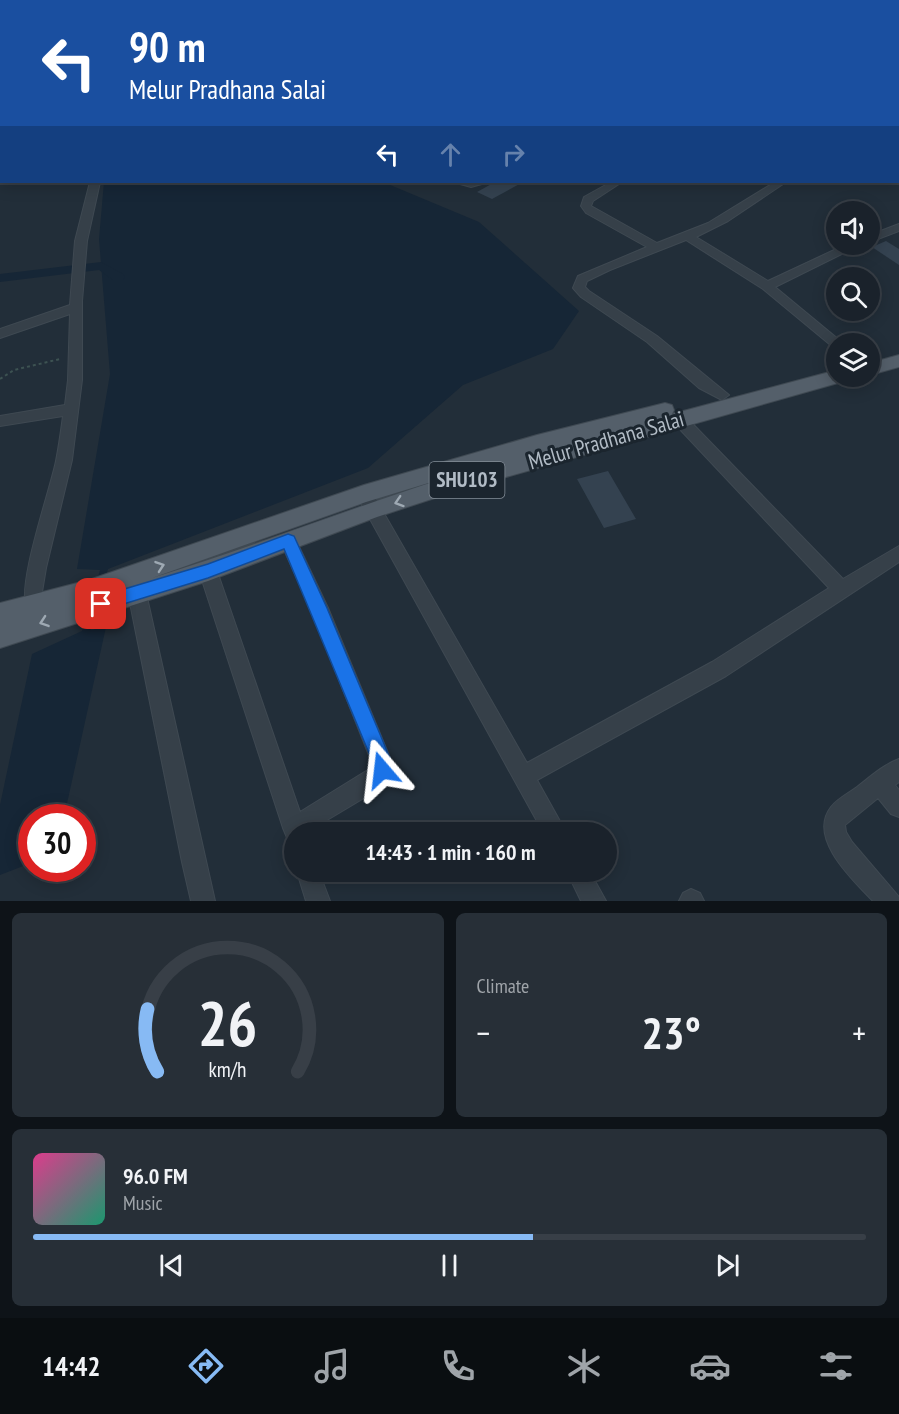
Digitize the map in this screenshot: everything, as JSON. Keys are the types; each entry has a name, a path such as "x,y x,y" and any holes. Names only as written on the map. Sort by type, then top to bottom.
{"main road":[{"path":"880,354 899,349"},
{"path":"880,366 899,361"},
{"name":"Melur Pradhana Salai","path":"0,636 96,596 537,443 826,368"},
{"name":"Melur Pradhana Salai","path":"0,614 33,603 137,593 208,571 288,541 369,502 453,484 826,379"}],"street":[{"path":"33,603 38,568 64,460 75,380 76,307 81,241 95,183"},
{"path":"615,183 588,199 586,206 657,248"},
{"path":"722,395 704,384 652,339 579,288 582,279 606,267 717,225 779,183"},
{"path":"880,235 899,227"},
{"path":"687,236 767,286 826,334"},
{"path":"767,286 833,255"},
{"path":"0,334 76,307"},
{"path":"0,421 70,409"},
{"path":"679,419 842,590"},
{"path":"369,502 549,822"},
{"path":"288,541 376,747 382,770 377,779 308,822"},
{"path":"523,776 719,669 899,553"},
{"path":"208,571 292,822"},
{"path":"137,593 203,901"},
{"path":"889,901 842,847 834,822 839,813 899,769"},
{"path":"879,783 899,806"},
{"path":"311,882 318,901"},
{"path":"584,882 594,901"}],"path":[{"path":"0,379 14,370 76,355"}],"water":[{"path":"104,183 385,183 479,222 579,311 553,349 463,385 368,468 108,569 91,630 106,627 67,804 18,804 18,868 0,875 0,805 32,654 82,631 100,570 77,569 110,374 99,239"}],"building":[{"path":"493,183 521,183 492,199 477,192"},
{"path":"886,241 899,249 899,265 880,252 880,244"},
{"path":"608,471 636,519 604,528 577,479"}],"waterway":[{"path":"0,278 101,266 118,277"}],"route":[{"path":"101,604 208,571 288,541 319,608 380,758 382,770"}]}
